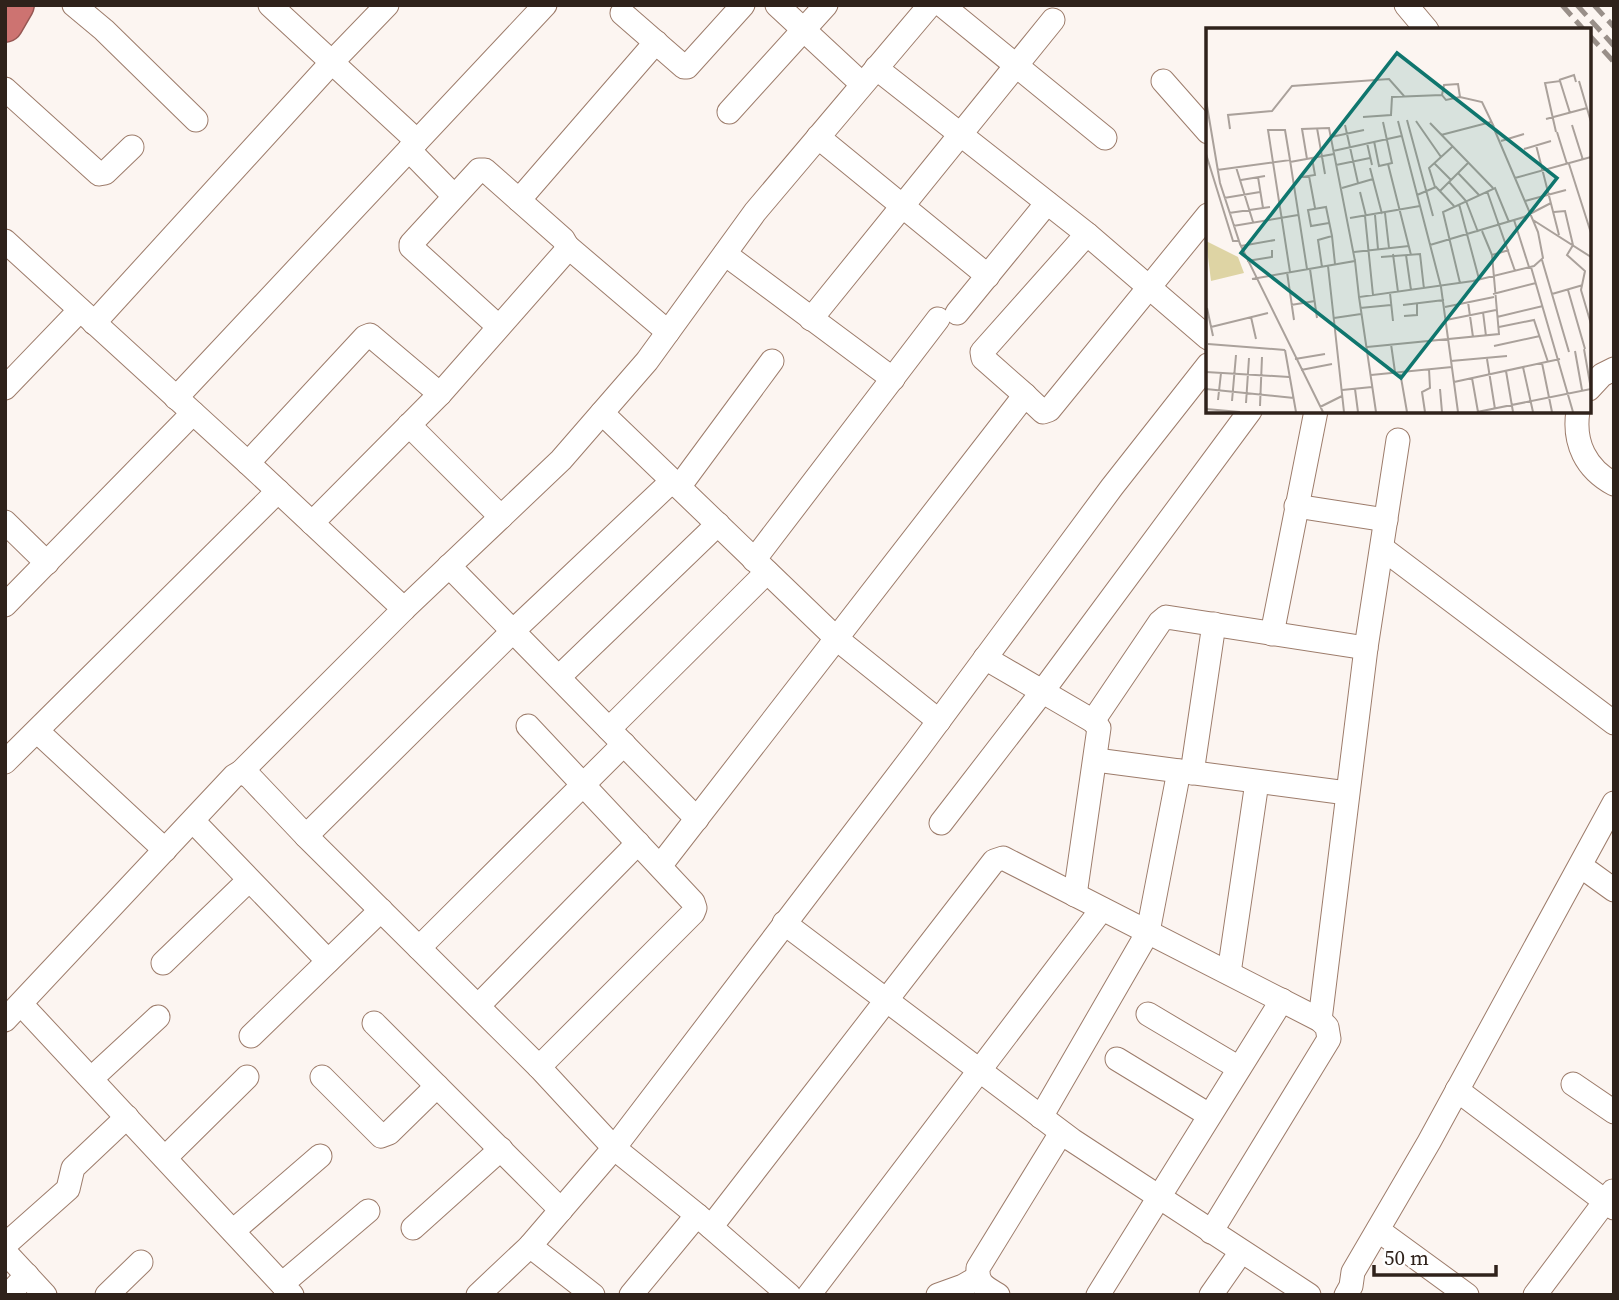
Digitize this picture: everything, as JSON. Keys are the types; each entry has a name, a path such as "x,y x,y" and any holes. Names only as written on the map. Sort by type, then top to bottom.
{"highway":[{"path":"5,24 16,5"}],"street":[{"path":"74,5 104,30 196,120"},
{"path":"270,5 333,61 413,145 454,196"},
{"path":"5,388 87,316 387,5"},
{"path":"5,605 47,563 413,145 545,5"},
{"path":"622,13 687,67 743,5"},
{"path":"777,5 804,30 869,76 960,134 1087,234 1206,336"},
{"path":"729,112 826,5"},
{"path":"368,1211 287,1289 92,1078 13,1012 241,772 449,566 561,460 647,360 755,212 930,5"},
{"path":"942,5 1105,138"},
{"path":"1406,5 1425,28"},
{"path":"811,319 1053,20"},
{"path":"519,200 656,42"},
{"path":"1163,81 1206,130"},
{"path":"5,89 99,174 105,173 132,147"},
{"path":"818,136 988,276"},
{"path":"499,327 411,247 479,170 485,170 563,239 567,246 667,332"},
{"path":"419,948 584,783 616,737 761,566 892,380 948,316 988,276 1048,203"},
{"path":"1087,234 982,352 983,358 1043,412 1049,410 1206,217"},
{"path":"5,241 404,610"},
{"path":"312,523 440,394 566,251 567,246"},
{"path":"725,254 892,380"},
{"path":"248,463 365,337 370,335 440,394"},
{"path":"306,836 513,631 676,484 772,362"},
{"path":"478,1295 530,1246 614,1149 939,721 1112,487 1206,368"},
{"path":"1591,387 1602,375 1614,369"},
{"path":"660,866 1025,395"},
{"path":"602,413 838,639 939,721"},
{"path":"941,823 1042,692 1249,413"},
{"path":"1272,634 1316,413"},
{"path":"1578,413 1577,437 1585,459 1600,477 1614,484"},
{"path":"409,425 501,517"},
{"path":"1320,1020 1366,648 1398,440"},
{"path":"5,762 278,491"},
{"path":"1296,506 1386,520"},
{"path":"5,522 47,563"},
{"path":"558,677 718,524"},
{"path":"1381,548 1614,723"},
{"path":"449,566 697,819"},
{"path":"1093,721 1160,622 1170,616 1366,648"},
{"path":"1041,1117 1148,932 1185,772 1214,624"},
{"path":"985,658 1099,727 1075,895"},
{"path":"528,726 693,902 693,913 539,1067"},
{"path":"37,731 165,850"},
{"path":"1096,760 1347,793"},
{"path":"241,772 250,777 539,1067 614,1149 704,1221 776,1291"},
{"path":"1229,973 1257,782"},
{"path":"1348,1290 1353,1272 1382,1232 1461,1093 1614,803"},
{"path":"193,821 328,961"},
{"path":"1461,1093 1504,1031 1614,826"},
{"path":"478,1006 638,842"},
{"path":"631,1295 704,1221 886,1000 998,858 1003,858 1282,1000 1320,1020 1327,1027 1329,1039 1211,1232"},
{"path":"1589,872 1614,890"},
{"path":"163,963 249,880"},
{"path":"809,1295 1102,909"},
{"path":"251,1035 381,910"},
{"path":"784,923 1061,1133 1309,1295"},
{"path":"1098,1295 1282,1000"},
{"path":"1148,1014 1239,1068"},
{"path":"92,1078 158,1017"},
{"path":"374,1023 562,1210"},
{"path":"1117,1059 1209,1115"},
{"path":"165,1158 247,1077"},
{"path":"322,1077 381,1136 389,1133 437,1086"},
{"path":"1573,1084 1614,1112"},
{"path":"1461,1093 1611,1200 1535,1295"},
{"path":"5,1245 68,1189 74,1168 127,1117"},
{"path":"998,1295 981,1284 977,1278 978,1268 1061,1133"},
{"path":"413,1228 500,1149"},
{"path":"233,1231 320,1156"},
{"path":"1382,1232 1467,1295"},
{"path":"530,1246 593,1295"},
{"path":"5,1252 45,1295"},
{"path":"1211,1295 1241,1252"},
{"path":"107,1295 141,1262"},
{"path":"8,1295 27,1275"},
{"path":"938,1295 977,1278"}],"railway":[{"path":"1562,5 1582,28"},
{"path":"1577,5 1614,46"},
{"path":"1594,5 1614,27"},
{"path":"1591,37 1614,62"}]}
